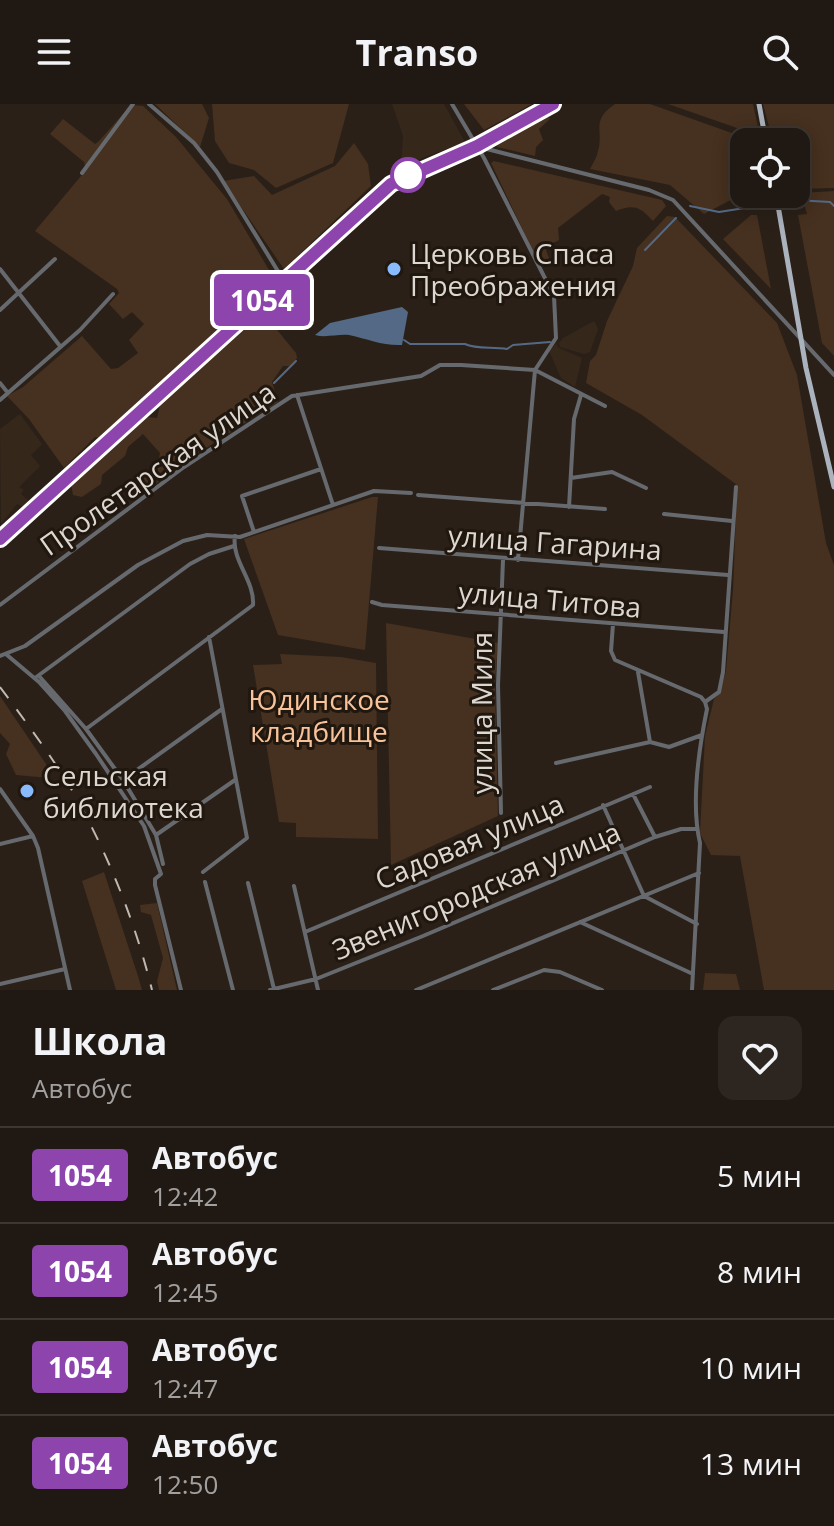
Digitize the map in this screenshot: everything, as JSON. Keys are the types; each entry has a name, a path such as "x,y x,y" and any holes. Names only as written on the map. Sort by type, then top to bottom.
{"main road":[{"path":"0,539 391,184 477,146 553,104"},
{"path":"759,104 763,128"},
{"path":"779,208 806,364 834,487"}],"street":[{"path":"82,173 133,104"},
{"path":"149,104 194,143 217,172 284,281"},
{"path":"452,104 554,296 556,338 535,370 518,560"},
{"path":"477,146 649,190 673,200 834,375"},
{"path":"0,310 55,259"},
{"path":"0,269 60,346"},
{"path":"0,400 80,330 113,294"},
{"path":"786,324 795,324 799,320"},
{"path":"806,364 811,359 818,359"},
{"name":"Пролетарская улица","path":"0,605 184,467 239,429 297,395 421,376 444,365 535,370"},
{"path":"535,370 605,406"},
{"path":"0,383 8,393"},
{"path":"569,507 574,419 581,394"},
{"path":"297,395 333,505"},
{"path":"254,532 242,496 321,469"},
{"path":"571,478 612,472 646,488"},
{"path":"705,702 719,692 723,672 736,487"},
{"path":"3,655 25,646 96,593 170,547 207,535 235,536 254,532 374,491 411,493"},
{"path":"418,495 605,509"},
{"path":"664,514 732,521"},
{"path":"86,729 254,602 234,546 235,536"},
{"path":"37,677 190,564 234,546"},
{"name":"улица Гагарина","path":"379,548 728,575"},
{"name":"улица Миля","path":"501,813 498,685 503,559"},
{"name":"улица Титова","path":"372,602 724,632"},
{"path":"613,624 613,657 638,672 701,697 707,709 702,735 697,829 699,873 692,990"},
{"path":"203,872 247,838 209,637"},
{"path":"3,655 37,677 86,729 123,780 156,835 163,864"},
{"path":"638,672 650,742"},
{"path":"37,677 65,711 144,826 161,874 155,879 155,885 181,990"},
{"path":"123,780 222,709"},
{"path":"650,742 669,747 702,735"},
{"path":"556,763 648,745 650,742"},
{"path":"156,835 235,780"},
{"name":"Садовая улица","path":"305,932 650,787"},
{"path":"0,789 33,836 70,990"},
{"path":"633,794 655,837"},
{"path":"603,805 644,896 697,924"},
{"name":"Звенигородская улица","path":"272,990 316,979 655,837 681,829 697,829"},
{"path":"0,844 33,836"},
{"path":"416,990 699,873"},
{"path":"205,882 233,990"},
{"path":"248,883 272,990"},
{"path":"294,886 318,990"},
{"path":"580,922 693,974"},
{"path":"0,984 65,969"},
{"path":"493,990 544,970 560,972 602,990"}],"shaded area":[{"path":"392,104 444,104 465,142 401,166 403,136"},
{"path":"594,321 598,329 590,352 584,354 560,347 563,338"},
{"path":"556,344 582,358 575,387 561,378 549,351"},
{"path":"20,414 42,444 31,455 40,466 19,487 24,490 21,494 29,501 25,507 17,504 1,524 0,429"}],"green space":[{"path":"155,104 202,104 209,118 200,147"},
{"path":"212,104 349,104 333,163 276,188 254,170 229,163 215,141"},
{"path":"464,104 532,104 484,130"},
{"path":"615,104 650,104 730,132 730,200 704,214 670,185 590,169 598,151 600,121"},
{"path":"668,104 753,104 758,128 737,128"},
{"path":"763,104 834,104 834,188 810,189 810,128 769,128"},
{"path":"131,105 143,106 176,137 227,199 275,280 100,438 95,437 64,468 29,419 7,396 23,387 82,336 111,369 118,368 138,353 129,340 144,324 132,312 123,319 109,304 119,293 117,289 35,231 86,170 84,162 50,134 63,119 95,144"},
{"path":"547,115 550,119 539,129 543,140 536,147 535,156 497,147 504,138"},
{"path":"354,143 368,164 371,186 284,269 223,181 254,176 272,195 335,166"},
{"path":"494,161 662,200 666,206 653,221 636,208 616,211 609,202 610,197 602,194 558,228 559,240 545,247 550,261 538,262 491,163"},
{"path":"834,191 834,356 822,343 798,215 807,214 805,208 810,208 810,192"},
{"path":"751,215 757,215 771,289 723,239"},
{"path":"667,216 675,217 777,323 797,375 826,543 834,565 834,990 764,990 740,856 711,855 700,833 705,736 714,699 720,693 726,671 737,485 642,415 586,383 590,361 596,355 607,321 633,266 637,248"},
{"path":"259,314 264,314 296,353 297,358 292,366 283,366 272,382 278,402 181,464 140,496 132,485 158,463 160,453 143,434 128,447 125,456 102,475 101,484 82,497 73,495 71,484 147,417 157,418 160,405"},
{"path":"378,497 365,650 278,635 244,539"},
{"path":"386,623 498,643 495,684 498,816 391,865"},
{"name":"Юдинское кладбище","path":"280,654 341,657 376,663 378,839 296,837 296,823 279,822 253,665 282,664"},
{"path":"0,696 46,764 49,778 16,775 6,754 10,744 0,733"},
{"path":"104,872 142,990 116,990 82,881"},
{"path":"157,903 177,990 159,990 157,981 163,958 151,915 141,912 140,905"},
{"path":"705,973 736,974 740,990 703,990"}],"water":[{"path":"402,307 408,312 402,345 349,335 315,335 330,323"}],"waterway":[{"path":"810,201 830,202 834,206"},
{"path":"690,206 719,212 745,208"},
{"path":"645,250 676,218"},
{"path":"404,340 410,344 465,344 507,349 513,345 550,342"},
{"path":"274,383 296,361"}],"railway":[{"path":"0,687 38,738 86,815 129,913 152,990"}],"bus line":[{"name":"1054","path":"0,539 391,184 477,146 553,104"}],"place":[{"name":"Церковь Спаса Преображения","path":"394,269"},
{"name":"Сельская библиотека","path":"27,791"}]}
